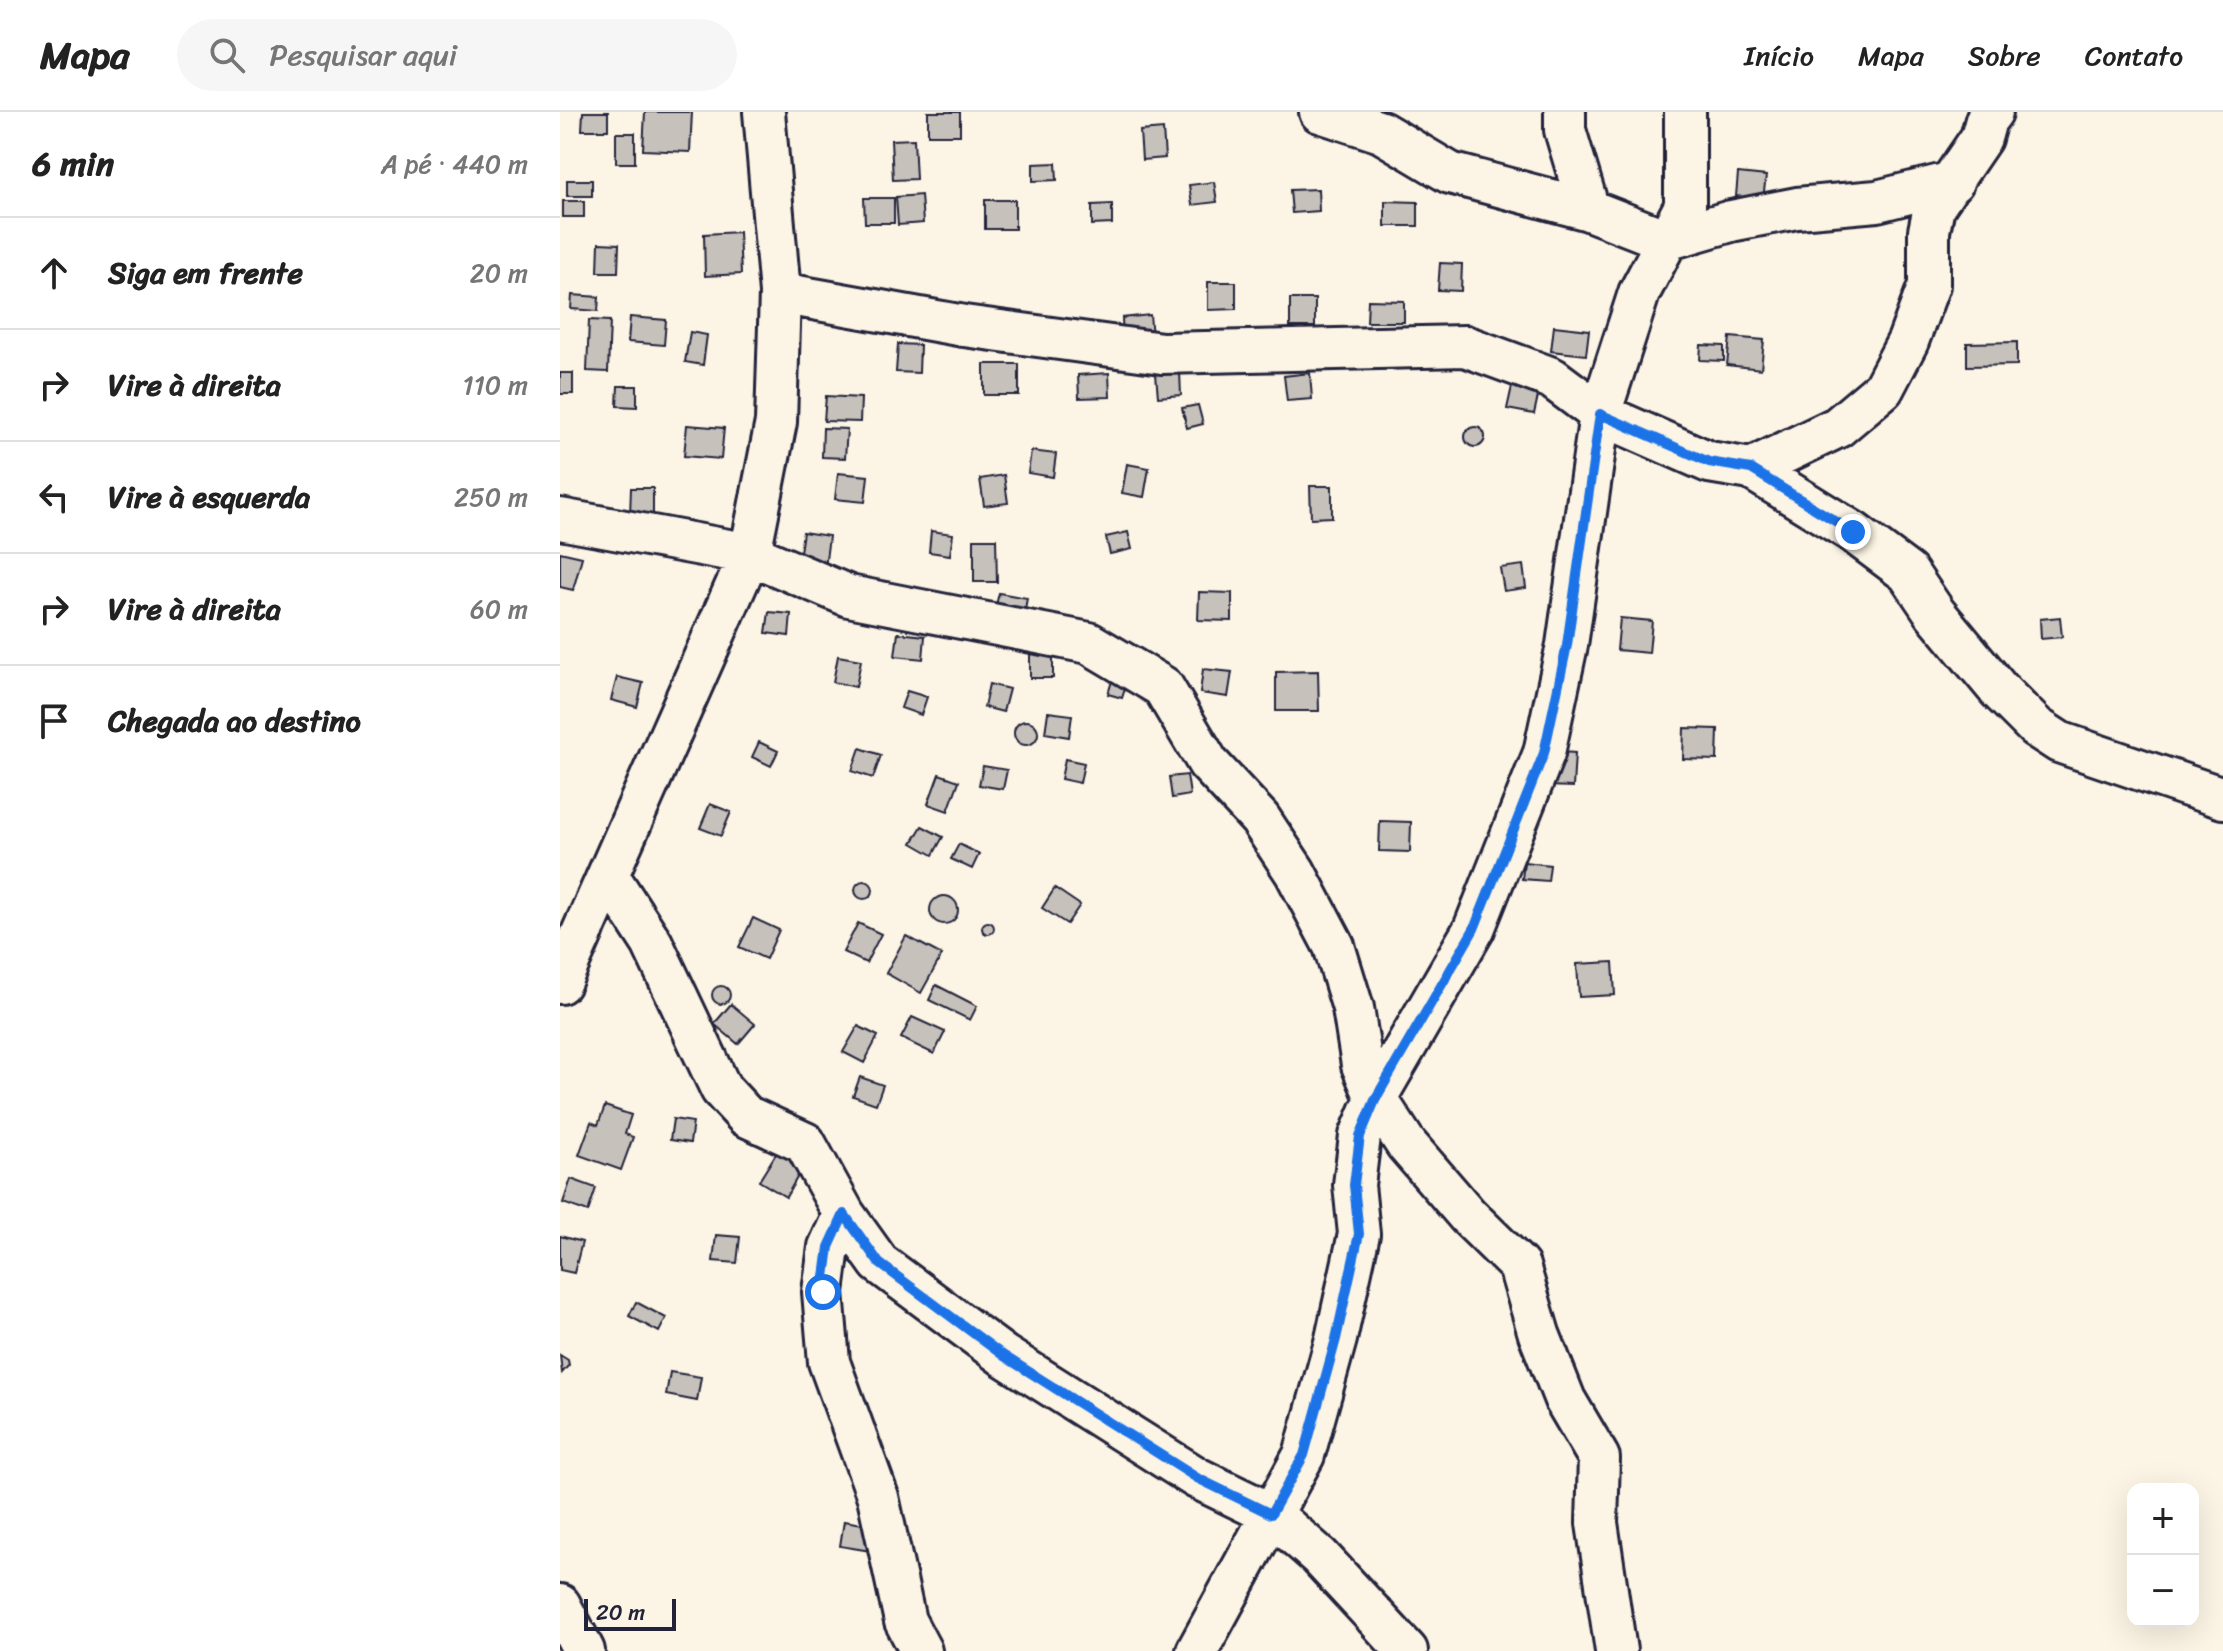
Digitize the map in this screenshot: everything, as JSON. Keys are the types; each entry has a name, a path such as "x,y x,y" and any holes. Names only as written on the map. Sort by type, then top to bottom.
{"street":[{"path":"560,983 750,554 776,422 780,293 764,112"},
{"path":"1320,112 1381,132 1450,173 1589,210 1666,240 1731,221 1797,208 1877,201 1953,182"},
{"path":"1565,112 1565,130 1589,210"},
{"path":"1197,1651 1304,1455 1336,1339 1359,1234 1354,1185 1360,1136 1376,1098 1474,929 1544,753 1567,645 1600,414 1639,293 1685,206 1685,112"},
{"path":"1751,469 1838,427 1883,389 1908,341 1929,285 1929,231 1934,207 1981,138 1992,112"},
{"path":"780,293 964,326 1162,353 1465,346 1552,378 1600,414 1709,462 1751,469 1853,532 1908,573 1935,613 1990,679 2036,727 2059,742 2223,798"},
{"path":"560,519 750,554 849,596 1089,643 1163,687 1208,763 1260,819 1302,885 1334,946 1353,1008 1362,1065 1376,1098 1406,1144 1468,1216 1519,1266 1539,1334 1565,1400 1599,1458 1597,1523 1616,1651"},
{"path":"608,875 652,943 721,1089 746,1116 805,1143 844,1214 879,1263 1004,1356 1197,1478 1271,1514 1319,1556 1407,1651"},
{"path":"844,1214 829,1247 823,1292 829,1362 878,1497 905,1621 921,1651"},
{"path":"560,1605 584,1651"}],"building":[{"path":"583,112 608,112 608,130 582,130"},
{"path":"645,112 692,112 690,152 643,150"},
{"path":"928,112 960,112 960,135 928,135"},
{"path":"1163,129 1165,158 1142,160 1140,131"},
{"path":"616,133 635,133 635,163 616,163"},
{"path":"914,139 916,179 893,180 891,140"},
{"path":"1056,163 1057,180 1033,181 1033,164"},
{"path":"1738,173 1766,176 1763,199 1736,196"},
{"path":"567,180 592,180 592,196 567,196"},
{"path":"1214,182 1217,202 1192,205 1189,185"},
{"path":"1318,189 1319,211 1292,213 1290,190"},
{"path":"921,195 923,223 898,225 896,197"},
{"path":"864,198 894,198 894,223 865,223"},
{"path":"985,200 1015,200 1015,229 985,229"},
{"path":"563,201 584,201 584,217 563,217"},
{"path":"1385,201 1418,202 1418,226 1385,226"},
{"path":"1112,204 1112,224 1092,225 1092,205"},
{"path":"739,232 741,274 705,276 704,234"},
{"path":"599,243 619,244 618,272 598,272"},
{"path":"1440,263 1462,264 1461,291 1438,290"},
{"path":"1208,282 1236,282 1236,309 1208,310"},
{"path":"572,295 599,297 598,311 571,309"},
{"path":"1290,299 1315,299 1315,327 1290,327"},
{"path":"1368,300 1404,301 1404,322 1367,322"},
{"path":"1150,315 1152,336 1123,338 1122,318"},
{"path":"630,317 666,320 664,345 628,342"},
{"path":"589,320 610,321 608,372 587,371"},
{"path":"1554,326 1589,330 1586,355 1551,351"},
{"path":"690,332 707,335 703,365 685,362"},
{"path":"1730,337 1764,340 1761,369 1727,365"},
{"path":"2017,342 2017,365 1967,366 1967,343"},
{"path":"898,344 920,345 919,373 896,372"},
{"path":"1701,345 1724,346 1724,361 1700,360"},
{"path":"984,364 1019,364 1019,395 984,395"},
{"path":"1180,372 1181,395 1158,397 1156,374"},
{"path":"560,373 573,373 573,394 560,394"},
{"path":"1109,373 1110,397 1079,398 1078,375"},
{"path":"1310,373 1312,399 1287,401 1284,376"},
{"path":"1513,382 1540,387 1534,414 1507,409"},
{"path":"618,386 637,386 637,407 617,406"},
{"path":"826,396 861,398 860,422 824,421"},
{"path":"1198,405 1203,424 1187,428 1182,408"},
{"path":"687,425 724,428 721,459 684,456"},
{"path":"1475,427 1482,430 1485,437 1482,444 1475,447 1468,444 1465,437 1468,430"},
{"path":"823,428 847,429 845,458 822,457"},
{"path":"1031,451 1056,454 1053,477 1028,473"},
{"path":"1127,464 1149,468 1144,497 1122,493"},
{"path":"838,473 868,476 865,502 835,499"},
{"path":"1004,475 1008,503 984,506 980,479"},
{"path":"1310,486 1332,486 1332,517 1311,518"},
{"path":"631,488 653,488 653,516 630,515"},
{"path":"931,531 953,534 950,555 929,552"},
{"path":"803,532 829,536 825,568 798,565"},
{"path":"1128,532 1132,549 1110,554 1106,537"},
{"path":"974,539 996,539 997,582 974,582"},
{"path":"560,552 582,557 573,590 560,587"},
{"path":"1523,565 1526,588 1504,591 1500,568"},
{"path":"1199,592 1232,593 1232,621 1198,620"},
{"path":"999,593 1027,598 1024,615 995,609"},
{"path":"769,612 791,614 789,636 766,633"},
{"path":"2060,617 2062,637 2041,639 2040,619"},
{"path":"1620,618 1652,621 1649,653 1617,650"},
{"path":"898,633 925,636 923,659 895,656"},
{"path":"1030,653 1053,653 1053,678 1030,678"},
{"path":"838,656 861,660 856,687 833,682"},
{"path":"1203,669 1232,672 1228,697 1200,693"},
{"path":"1115,671 1129,676 1122,698 1108,694"},
{"path":"1318,671 1319,711 1276,711 1276,672"},
{"path":"617,677 643,683 637,707 611,700"},
{"path":"989,684 1009,689 1003,712 984,707"},
{"path":"907,691 927,697 921,715 901,708"},
{"path":"1048,712 1072,715 1069,737 1045,733"},
{"path":"1026,721 1037,728 1038,733 1031,744 1026,745 1015,738 1014,733 1021,722"},
{"path":"1684,728 1718,729 1717,760 1683,759"},
{"path":"759,742 778,751 771,766 752,757"},
{"path":"860,748 881,755 873,778 852,771"},
{"path":"1549,751 1575,753 1573,787 1547,786"},
{"path":"1065,759 1084,763 1080,783 1061,779"},
{"path":"983,766 1007,770 1003,789 979,785"},
{"path":"939,774 959,781 948,811 928,804"},
{"path":"1187,775 1190,795 1172,798 1169,777"},
{"path":"710,804 731,812 721,836 700,828"},
{"path":"1380,821 1411,822 1410,852 1379,851"},
{"path":"922,826 943,837 933,855 912,843"},
{"path":"959,844 979,854 972,869 951,859"},
{"path":"1524,862 1550,865 1548,881 1522,879"},
{"path":"860,881 868,881 873,890 871,897 860,899 855,894 855,886"},
{"path":"1055,888 1080,905 1067,924 1042,908"},
{"path":"944,896 954,900 958,910 954,920 944,924 934,920 930,910 934,900"},
{"path":"753,918 779,930 766,959 739,947"},
{"path":"988,922 994,928 988,934 982,928"},
{"path":"858,923 881,934 866,963 843,952"},
{"path":"906,936 942,955 921,993 886,973"},
{"path":"1613,962 1615,995 1579,997 1577,964"},
{"path":"936,985 977,1006 970,1020 929,1000"},
{"path":"721,986 730,995 721,1004 712,995"},
{"path":"731,1004 755,1024 738,1044 714,1024"},
{"path":"912,1017 945,1032 934,1054 901,1038"},
{"path":"858,1026 878,1036 864,1063 843,1052"},
{"path":"860,1077 883,1085 876,1104 853,1096"},
{"path":"605,1106 631,1115 625,1134 633,1137 621,1170 579,1155 591,1122 598,1125"},
{"path":"673,1119 693,1122 690,1143 670,1140"},
{"path":"777,1152 803,1167 786,1197 759,1181"},
{"path":"571,1179 596,1188 588,1212 563,1203"},
{"path":"716,1235 740,1237 737,1263 713,1261"},
{"path":"560,1236 582,1242 574,1273 560,1270"},
{"path":"636,1302 666,1318 659,1332 629,1316"},
{"path":"560,1355 568,1360 569,1365 562,1373"},
{"path":"670,1372 701,1377 697,1401 666,1395"},
{"path":"844,1521 875,1526 871,1551 840,1546"}],"route":[{"path":"823,1292 829,1247 844,1214 879,1263 1004,1356 1063,1390 1197,1478 1271,1514 1304,1455 1336,1339 1359,1234 1354,1185 1360,1136 1376,1098 1474,929 1518,811 1544,753 1567,645 1600,414 1709,462 1751,469 1853,532"}]}
